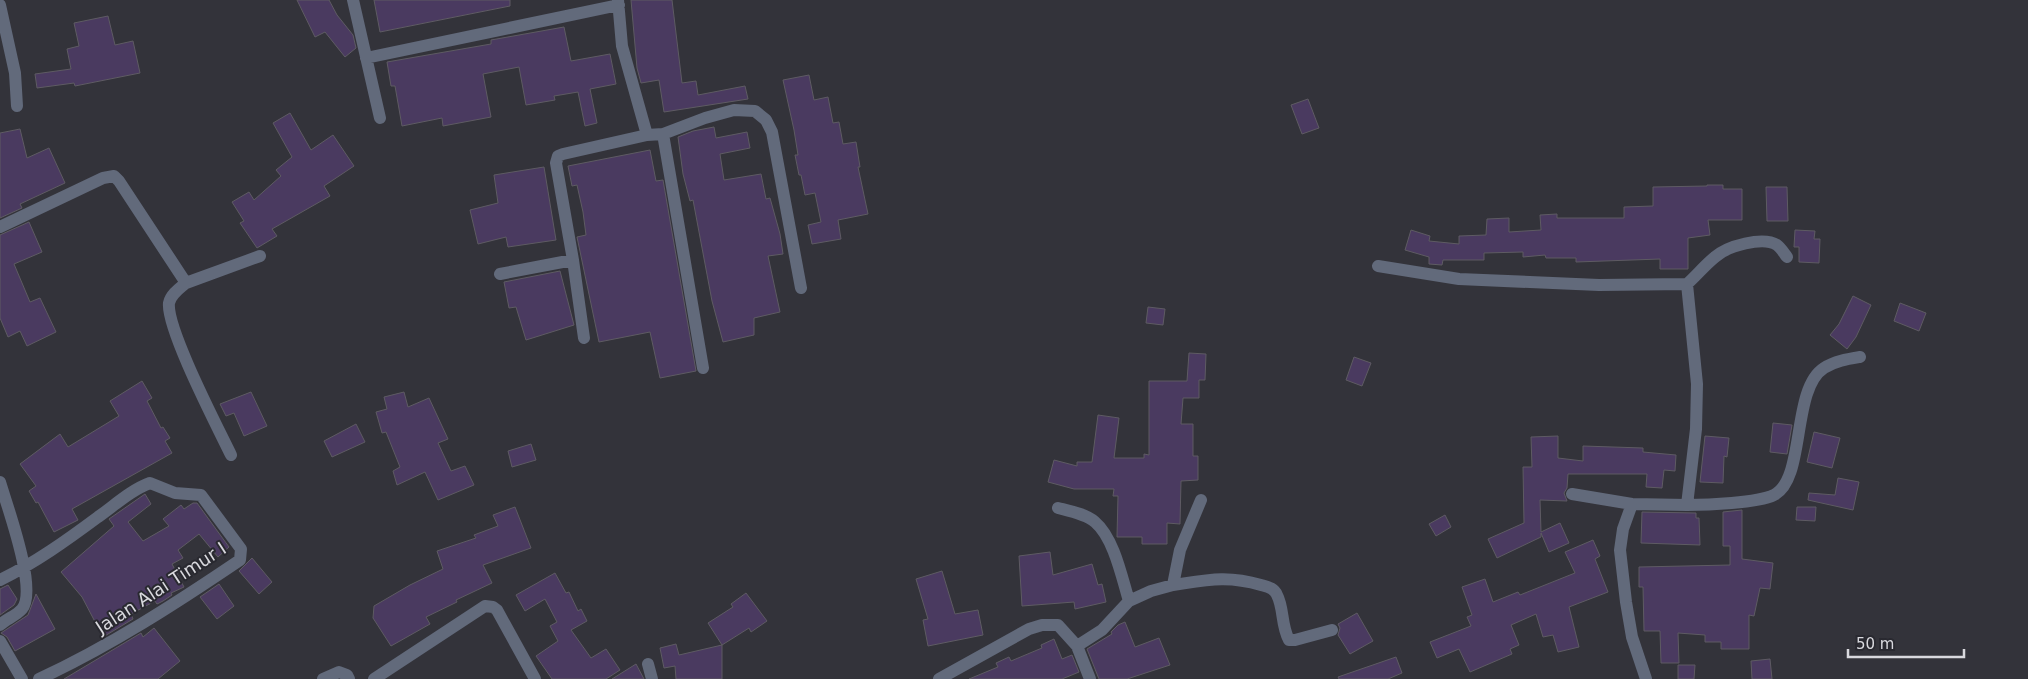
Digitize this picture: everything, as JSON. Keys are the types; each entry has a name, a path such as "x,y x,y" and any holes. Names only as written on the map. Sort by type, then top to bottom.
{"street":[{"path":"353,0 380,118"},
{"path":"366,58 619,3 622,46 647,135"},
{"path":"0,5 15,73 17,106"},
{"path":"584,338 556,163 558,156 647,135 662,134 734,110 755,111 766,120 772,132 801,288"},
{"path":"662,134 703,368"},
{"path":"0,227 104,178 114,176 120,181 186,282"},
{"path":"1378,266 1459,279 1599,285 1687,284 1715,257 1732,246 1762,241 1769,242 1779,246 1787,257"},
{"path":"231,455 185,356 169,313 170,300 186,282 260,256"},
{"path":"500,274 573,260"},
{"path":"1687,284 1697,384 1696,429 1687,505"},
{"path":"1572,494 1632,504 1687,505 1706,505 1774,495 1785,484 1794,457 1806,397 1812,380 1824,368 1832,364 1860,356"},
{"path":"0,482 24,567 26,594 22,609 0,625"},
{"name":"Jalan Alai Timur I","path":"0,580 80,531 134,490 150,483 175,492 201,495 241,548 240,560 188,594 85,657 38,679"},
{"path":"1173,585 1179,554 1201,500"},
{"path":"1632,504 1623,529 1620,550 1631,628 1646,679"},
{"path":"1058,508 1073,511 1094,520 1099,526 1109,542 1129,602"},
{"path":"1077,646 1102,630 1129,602 1151,591 1173,585 1217,579 1245,580 1274,590 1278,596 1285,633 1289,640 1332,630"},
{"path":"374,679 485,606 493,607 497,610 536,679"},
{"path":"938,679 1010,638 1042,625 1058,625 1077,646 1090,679"},
{"path":"0,641 22,679"},
{"path":"648,664 652,679"},
{"path":"323,679 339,672 347,675 349,679"}],"building":[{"path":"297,0 329,0 337,15 353,35 356,48 345,57 325,32 315,37"},
{"path":"374,0 510,0 510,6 380,32"},
{"path":"631,0 672,0 682,83 696,81 698,95 745,86 748,99 664,112 659,80 641,83 637,68"},
{"path":"108,16 115,45 133,41 140,73 75,86 74,83 37,88 35,74 71,69 67,49 79,46 74,23"},
{"path":"564,27 571,61 610,54 616,84 590,89 597,123 585,126 578,92 554,96 555,100 526,105 519,67 483,74 491,117 443,126 442,118 402,126 395,86 391,86 387,62 491,44 491,40"},
{"path":"809,75 814,100 828,97 833,123 839,122 843,144 856,142 860,167 858,167 868,214 838,220 841,239 812,244 808,225 821,222 815,193 805,195 801,175 799,175 795,155 798,155 794,130 783,80"},
{"path":"1308,99 1319,128 1302,134 1291,105"},
{"path":"290,113 311,150 333,135 354,166 324,186 330,196 272,229 277,236 257,248 240,223 244,221 232,202 249,192 254,200 281,176 276,170 292,157 273,123"},
{"path":"714,127 716,138 747,132 750,148 720,154 724,180 761,174 766,199 770,198 780,234 783,254 768,256 780,312 754,318 754,335 723,342 712,301 693,200 690,201 683,174 678,137 693,131"},
{"path":"20,129 27,158 49,148 65,183 20,204 22,208 0,218 0,133"},
{"path":"650,150 656,181 663,180 696,371 660,378 650,332 599,342 577,237 586,235 583,212 577,185 572,186 568,166"},
{"path":"544,167 556,240 508,247 506,237 478,244 470,210 498,203 494,175"},
{"path":"1723,185 1723,189 1742,189 1742,220 1708,220 1710,235 1688,238 1688,269 1660,269 1660,259 1576,262 1576,258 1546,258 1545,255 1523,257 1523,252 1484,253 1484,260 1443,260 1442,265 1429,264 1429,257 1405,250 1411,230 1430,236 1429,241 1459,244 1459,236 1486,235 1487,219 1509,218 1509,232 1541,230 1540,215 1557,214 1557,218 1624,218 1624,207 1653,206 1653,187"},
{"path":"1766,187 1787,187 1788,221 1767,221"},
{"path":"29,222 42,252 14,264 30,302 40,298 56,332 27,346 20,331 8,337 0,318 0,235"},
{"path":"1795,230 1815,231 1814,239 1820,239 1819,263 1799,262 1799,247 1794,247"},
{"path":"560,271 574,325 526,340 516,307 509,308 504,282"},
{"path":"1853,296 1871,305 1856,337 1847,349 1830,335 1839,324"},
{"path":"1900,303 1926,313 1919,331 1894,321"},
{"path":"1148,307 1165,309 1163,325 1146,323"},
{"path":"1189,353 1206,354 1205,380 1199,380 1199,398 1183,398 1181,424 1193,424 1193,456 1198,456 1198,480 1181,481 1180,524 1167,523 1167,544 1142,544 1142,537 1117,537 1118,496 1113,496 1114,489 1074,489 1048,482 1054,460 1077,466 1077,462 1092,462 1098,415 1119,418 1114,458 1144,458 1144,454 1149,455 1149,381 1187,381"},
{"path":"1354,357 1371,363 1362,386 1346,380"},
{"path":"142,381 152,398 147,401 161,428 163,427 170,438 165,441 172,453 72,509 78,520 54,532 38,502 36,503 29,491 36,486 20,464 60,434 68,447 119,416 110,401"},
{"path":"251,392 267,426 244,436 234,413 226,416 220,404"},
{"path":"404,392 408,407 429,398 448,439 438,443 451,471 465,466 474,485 438,500 425,472 397,485 393,471 400,467 386,432 382,433 376,412 387,409 384,397"},
{"path":"1773,423 1792,425 1787,454 1770,452"},
{"path":"356,424 365,442 332,457 324,441"},
{"path":"1814,432 1840,438 1832,468 1807,462"},
{"path":"1558,436 1558,458 1583,461 1583,446 1643,448 1643,452 1676,455 1675,471 1664,470 1662,488 1646,487 1647,474 1568,474 1567,488 1564,493 1567,501 1540,500 1541,532 1560,523 1569,543 1549,552 1541,533 1541,537 1497,558 1488,539 1524,523 1523,467 1532,467 1531,437"},
{"path":"1705,436 1729,438 1727,457 1724,456 1723,483 1700,482"},
{"path":"531,444 536,460 512,467 508,451"},
{"path":"1838,478 1859,482 1853,510 1808,500 1809,493 1835,495"},
{"path":"145,494 151,504 128,522 143,541 169,526 163,519 181,505 184,509 193,503 197,503 229,547 218,557 199,534 178,550 183,558 172,564 184,587 171,593 172,595 163,601 157,604 155,601 131,614 133,619 103,637 82,597 61,572 114,526 109,519"},
{"path":"515,507 531,548 483,565 492,583 426,617 430,624 391,646 373,618 374,606 443,569 437,551 476,538 474,535 498,526 493,515"},
{"path":"1797,507 1816,507 1815,521 1796,520"},
{"path":"1742,510 1742,559 1773,563 1770,589 1760,588 1754,616 1749,615 1749,649 1721,649 1721,642 1705,642 1705,635 1678,633 1679,663 1661,663 1660,631 1644,631 1643,587 1639,587 1639,567 1730,565 1730,546 1723,546 1723,512"},
{"path":"1642,512 1696,513 1696,518 1699,518 1700,545 1641,543"},
{"path":"1445,515 1451,527 1436,536 1429,524"},
{"path":"1593,540 1600,556 1595,559 1608,592 1569,607 1579,647 1558,652 1553,635 1543,637 1536,614 1511,625 1519,645 1510,649 1512,654 1470,672 1459,649 1437,658 1430,642 1471,626 1467,617 1472,615 1462,587 1485,579 1493,602 1518,592 1520,595 1575,573 1565,552"},
{"path":"1050,552 1053,575 1092,564 1098,585 1102,584 1106,602 1075,609 1074,602 1022,606 1019,556"},
{"path":"252,558 272,582 259,594 239,571"},
{"path":"942,571 955,614 978,610 983,635 928,646 923,620 928,619 916,579"},
{"path":"555,573 566,593 569,592 578,611 581,609 587,621 571,630 591,658 606,649 620,670 606,679 552,679 536,656 558,641 550,626 557,622 545,599 525,611 516,595"},
{"path":"219,584 234,606 217,619 200,597"},
{"path":"8,585 17,599 14,605 0,615 0,589"},
{"path":"746,593 767,621 751,632 749,628 722,645 708,623 733,607 731,604"},
{"path":"36,594 55,629 15,651 7,637 1,633 28,615"},
{"path":"1357,613 1373,641 1350,654 1338,635 1340,628 1338,624"},
{"path":"1125,622 1135,647 1159,638 1170,665 1127,679 1099,679 1087,649 1112,634 1111,632 1118,625"},
{"path":"154,628 180,661 158,679 64,679 141,633 143,637"},
{"path":"1054,639 1062,659 1072,655 1079,672 1062,679 969,679 998,667 996,663 1009,657 1011,661 1042,648 1041,645"},
{"path":"676,644 679,655 722,645 722,679 676,679 675,666 664,668 660,648"},
{"path":"1396,657 1402,673 1388,679 1339,679 1338,677"},
{"path":"1770,659 1772,679 1752,679 1751,661"},
{"path":"636,664 644,679 612,679"},
{"path":"1678,665 1695,665 1694,679 1678,679"}]}
